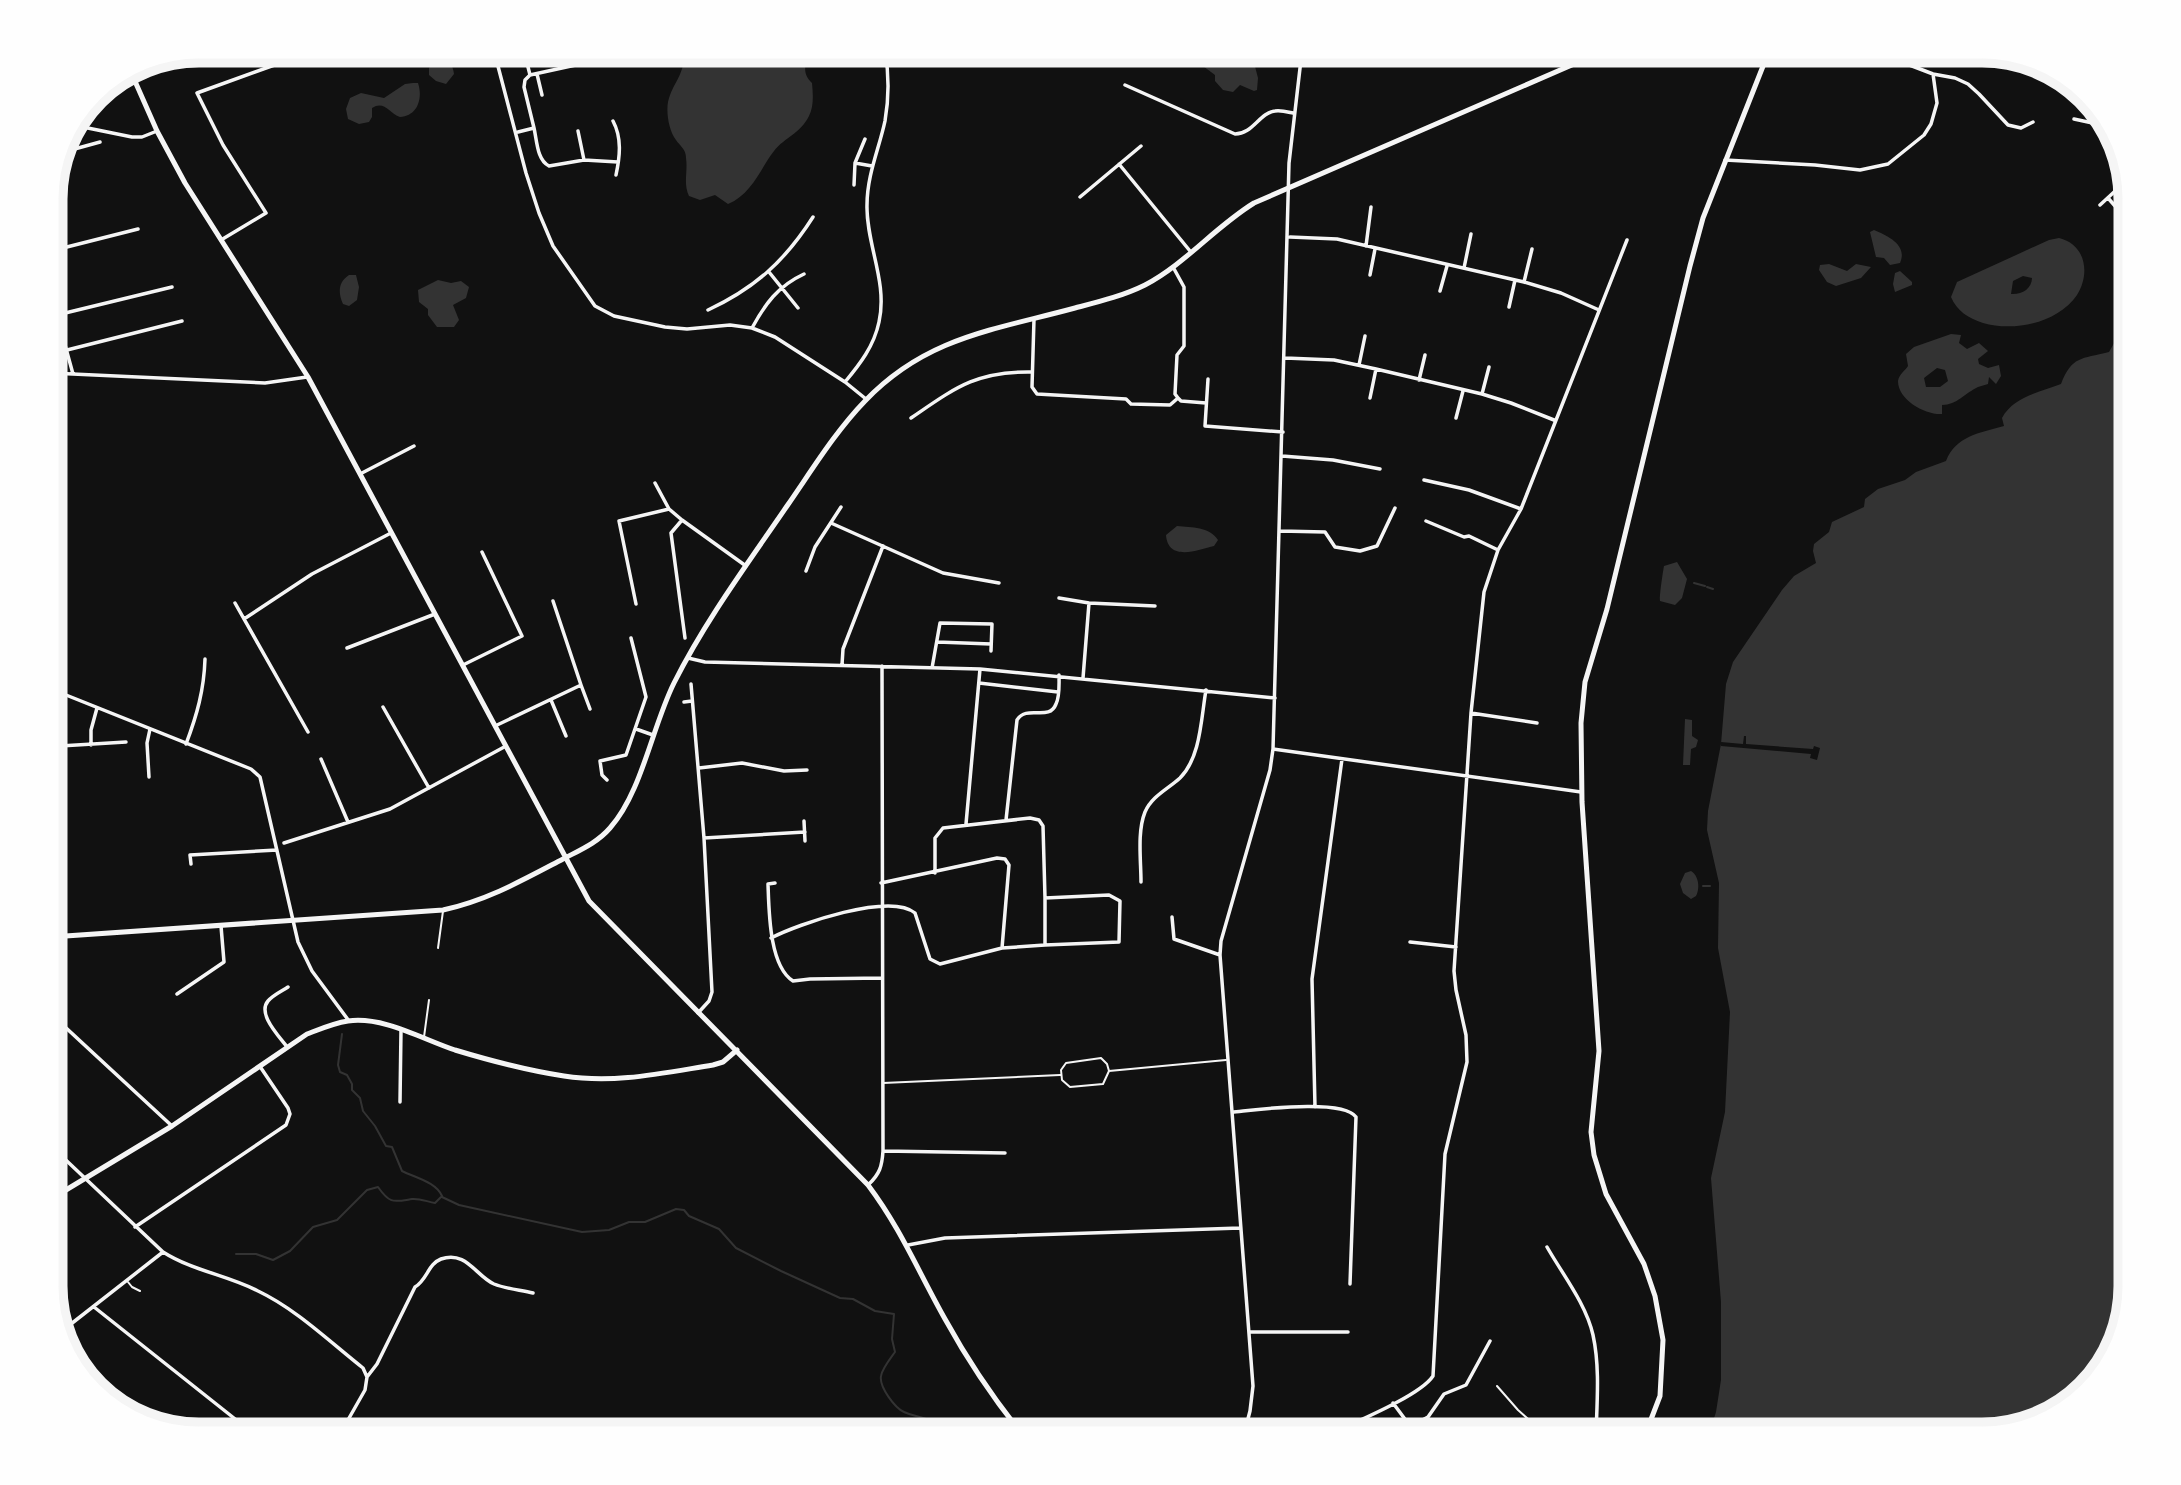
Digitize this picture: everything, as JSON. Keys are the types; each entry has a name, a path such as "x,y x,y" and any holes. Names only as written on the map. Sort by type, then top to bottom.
{"street":[{"path":"222,240 265,213 223,145 197,93 280,63"},
{"path":"497,63 526,173 553,246 595,306 611,315 665,327 687,330 730,325 752,328 775,337 845,382 866,399"},
{"path":"527,63 530,75"},
{"path":"585,63 530,75 525,80 524,87 541,160 549,166 584,160 618,162"},
{"path":"845,382 874,341 880,321 882,300 868,226 867,206 872,166 885,120 888,87 886,63"},
{"path":"1247,1422 1253,1385 1220,956 1221,941 1270,770 1273,749 1289,187 1293,113 1300,63"},
{"path":"63,936 443,910 474,903 506,890 599,838 617,820 630,795 662,709 688,658 746,566 843,425 866,399 903,368 935,348 964,337 1123,294 1145,285 1173,267 1237,214 1289,187 1576,63"},
{"path":"1650,1422 1660,1396 1663,1340 1655,1296 1644,1264 1606,1194 1594,1154 1591,1132 1599,1052 1581,792 1585,682 1607,609 1703,218 1764,63"},
{"path":"1908,63 1933,74 1955,78 1968,84 2008,125 2021,128 2033,122"},
{"path":"537,74 542,95"},
{"path":"1725,160 1860,170 1888,164 1923,135 1931,124 1937,103 1933,74"},
{"path":"134,79 157,131 185,183 308,377 589,901 868,1185 908,1245 944,1318 969,1361 1013,1422"},
{"path":"1125,85 1235,134 1244,134 1270,113 1293,113"},
{"path":"2074,119 2095,124"},
{"path":"613,121 618,132 616,175"},
{"path":"84,127 132,137 142,137 157,131"},
{"path":"517,132 534,128"},
{"path":"578,131 584,160"},
{"path":"854,186 855,163 865,139"},
{"path":"72,150 100,142"},
{"path":"1080,197 1141,146"},
{"path":"855,163 872,166"},
{"path":"1119,164 1190,251"},
{"path":"2100,205 2117,189"},
{"path":"2108,198 2118,209"},
{"path":"1366,246 1371,207"},
{"path":"708,310 728,301 769,272 786,255 813,217"},
{"path":"63,248 138,229"},
{"path":"1464,268 1471,234"},
{"path":"1289,237 1337,239 1524,282 1561,293 1599,310"},
{"path":"1354,1422 1429,1382 1433,1376 1445,1154 1467,1062 1465,1028 1455,990 1456,947 1466,776 1484,592 1498,550 1521,509 1627,240"},
{"path":"1370,275 1375,249"},
{"path":"1524,282 1532,249"},
{"path":"1440,290 1447,265"},
{"path":"1173,267 1184,287 1184,346 1177,355 1175,394 1181,401 1206,403"},
{"path":"769,272 798,307"},
{"path":"752,328 771,297 804,274"},
{"path":"1508,307 1515,280"},
{"path":"63,314 172,287"},
{"path":"1034,319 1032,387 1037,394 1126,399 1131,404 1146,405 1170,405 1178,398"},
{"path":"67,350 182,321"},
{"path":"63,336 74,374"},
{"path":"1359,365 1365,336"},
{"path":"1419,380 1425,355"},
{"path":"1285,358 1334,360 1359,365 1482,394 1555,421"},
{"path":"1482,394 1489,367"},
{"path":"1370,398 1376,369"},
{"path":"911,418 963,383 995,373 1032,372"},
{"path":"63,374 265,383 308,377"},
{"path":"1208,379 1205,426 1283,432"},
{"path":"1456,418 1463,391"},
{"path":"359,474 414,446"},
{"path":"1282,456 1333,460 1380,469"},
{"path":"1424,480 1469,490 1521,509"},
{"path":"655,483 669,509 746,566"},
{"path":"806,571 815,547 841,507"},
{"path":"1280,531 1325,532 1335,547 1360,551 1377,546 1395,508"},
{"path":"636,604 619,521 669,509"},
{"path":"682,520 671,533 685,638"},
{"path":"1426,521 1464,537 1469,536 1498,550"},
{"path":"831,523 943,573 999,583"},
{"path":"244,619 312,575 391,533"},
{"path":"842,665 843,649 883,546"},
{"path":"463,665 522,636 482,552"},
{"path":"1059,598 1089,603 1155,606"},
{"path":"553,601 590,709"},
{"path":"235,603 309,732"},
{"path":"1083,678 1089,603"},
{"path":"347,648 435,614"},
{"path":"932,667 940,623 992,624 991,651"},
{"path":"607,780 602,775 600,761 626,755 646,697 631,638"},
{"path":"936,642 991,644"},
{"path":"688,658 705,662 980,669 1275,698"},
{"path":"186,744 201,700 205,659"},
{"path":"868,1185 882,1167 883,1151 882,666"},
{"path":"966,824 980,669"},
{"path":"1006,820 1017,720 1026,712 1046,713 1052,710 1057,703 1059,675"},
{"path":"979,683 1058,692"},
{"path":"691,684 704,838 712,992 698,1013"},
{"path":"495,726 581,685"},
{"path":"1141,882 1142,826 1146,810 1155,798 1182,777 1191,760 1197,744 1206,691"},
{"path":"63,695 251,769 260,778 298,942 307,964 348,1021"},
{"path":"551,700 566,736"},
{"path":"684,702 692,701"},
{"path":"383,707 429,788"},
{"path":"91,745 91,730 97,708"},
{"path":"1471,713 1538,723"},
{"path":"149,777 147,743 150,729"},
{"path":"636,729 653,735"},
{"path":"63,747 126,743"},
{"path":"284,843 390,809 506,746"},
{"path":"1273,749 1581,792"},
{"path":"321,759 348,822"},
{"path":"1315,1107 1312,979 1342,759"},
{"path":"699,768 742,763 784,771 807,770"},
{"path":"935,873 935,838 943,828 1006,820 1038,820 1043,826 1045,945"},
{"path":"804,821 805,841"},
{"path":"704,838 805,832"},
{"path":"191,864 190,855 277,850"},
{"path":"881,883 997,858 1005,859 1009,865 1002,948"},
{"path":"775,883 768,884 771,938 786,977 793,981 883,978"},
{"path":"771,938 865,906 909,908 915,913 930,959 940,964 1002,948 1119,942 1120,901 1109,895 1045,898"},
{"path":"1172,917 1174,939 1220,956"},
{"path":"177,994 223,962 221,926"},
{"path":"1410,942 1456,947"},
{"path":"288,987 268,1001 265,1016 288,1049"},
{"path":"63,1192 172,1126 261,1068 307,1034 348,1021 381,1023 460,1051 554,1074 596,1080 627,1079 713,1065 723,1062 737,1050"},
{"path":"63,1025 172,1126"},
{"path":"400,1102 401,1030"},
{"path":"135,1227 286,1125 290,1114 288,1108 261,1068"},
{"path":"1232,1112 1315,1107 1349,1110 1354,1113 1356,1158 1350,1284"},
{"path":"883,1151 1005,1153"},
{"path":"63,1157 163,1252 182,1264 257,1290 281,1304 363,1368 367,1377"},
{"path":"908,1245 945,1238 1240,1228"},
{"path":"1547,1248 1579,1301 1592,1332 1596,1352 1596,1422"},
{"path":"69,1326 163,1252"},
{"path":"347,1422 365,1390 367,1377 377,1364 415,1287 423,1283 433,1264 443,1259 466,1261 493,1284 533,1293"},
{"path":"94,1307 239,1422"},
{"path":"1249,1332 1348,1332"},
{"path":"1419,1422 1428,1417 1444,1394 1466,1385 1490,1341"},
{"path":"1393,1403 1408,1422"}],"lane":[{"path":"438,948 443,910"},
{"path":"423,1039 429,1000"},
{"path":"1101,1058 1109,1071 1108,1079 1103,1084 1070,1087 1060,1075 1063,1066 1069,1061 1101,1058"},
{"path":"1109,1071 1227,1060"},
{"path":"883,1083 1060,1075"},
{"path":"128,1281 140,1291"},
{"path":"1497,1386 1532,1422"}],"shaded area":[{"path":"432,63 449,63 454,74 446,84 429,75"},
{"path":"684,63 806,63 805,72 812,83 813,96 809,116 801,127 774,151 749,188 728,204 715,195 700,200 689,196 687,191 686,155 672,132 667,111 670,95"},
{"path":"1199,63 1254,63 1258,78 1257,90 1240,85 1233,92 1223,90 1215,81 1215,75"},
{"path":"418,83 418,105 406,116 400,117 380,105 372,108 369,122 359,124 348,119 346,109 350,98 361,93 384,98 405,84"},
{"path":"1874,230 1899,246 1902,257 1900,263 1890,265 1884,258 1876,257 1870,232"},
{"path":"2059,238 2068,241 2075,246 2083,260 2084,278 2077,295 2069,305 2047,319 2008,326 1983,323 1956,306 1951,297 1957,282 2049,240","holes":["2023,276 2032,278 2025,290 2011,294 2013,281"]},
{"path":"1829,264 1847,271 1856,264 1871,267 1861,278 1836,286 1827,282 1819,270 1820,265"},
{"path":"1900,271 1912,285 1895,292 1895,273"},
{"path":"349,275 356,275 359,287 357,300 349,306 343,304 340,292 341,284"},
{"path":"438,280 451,283 461,281 469,287 466,298 453,305 459,320 454,327 437,327 428,315 428,309 419,302 418,290"},
{"path":"1951,334 1961,335 1959,343 1967,349 1979,343 1988,351 1978,359 1979,364 1988,368 1999,365 2001,376 1996,384 1989,377 1988,384 1952,403 1942,405 1942,414 1928,412 1907,400 1899,388 1898,381 1908,366 1906,354 1914,347","holes":["1937,368 1945,370 1948,381 1940,387 1926,387 1924,378"]},
{"path":"2117,338 2118,1286 2111,1330 2095,1362 2065,1394 2034,1412 2000,1421 1713,1422 1721,1380 1721,1302 1711,1178 1725,1112 1730,1012 1718,948 1719,883 1707,830 1721,744 1726,684 1733,662 1782,590 1794,576 1816,563 1814,544 1829,532 1832,522 1864,507 1865,499 1878,489 1946,461 1956,446 1969,437 2004,426 2002,418 2013,405 2028,396 2061,384 2074,363 2109,352"},
{"path":"1177,526 1205,530 1218,540 1214,546 1192,551 1172,549 1166,535"},
{"path":"1677,562 1687,579 1682,598 1675,605 1660,599 1664,566"},
{"path":"1685,719 1692,720 1692,736 1698,740 1696,747 1691,749 1690,765 1683,765"},
{"path":"1691,871 1696,876 1698,886 1696,896 1691,899 1683,893 1680,884 1685,873"}],"pier":[{"path":"1744,736 1746,744 1820,748 1817,760 1810,758 1811,754 1721,746 1721,742 1743,744"}],"waterway":[{"path":"1694,583 1705,586"},
{"path":"1707,587 1713,589"},
{"path":"1703,886 1710,886"},
{"path":"342,1034 338,1065 340,1072 347,1075 352,1090 360,1098 363,1111 386,1146 392,1147 402,1171 430,1184 442,1196"},
{"path":"236,1254 256,1254 273,1260 290,1251 313,1227 337,1220 367,1190 378,1187 389,1199 396,1201 415,1199 435,1203 441,1197"},
{"path":"442,1197 459,1205 582,1232 609,1230 629,1222 645,1222 676,1209 684,1210 689,1216 719,1229 736,1248 781,1271 840,1298 853,1299 875,1311 894,1314 892,1339 895,1352 882,1373 882,1386 900,1410 931,1422"}]}
